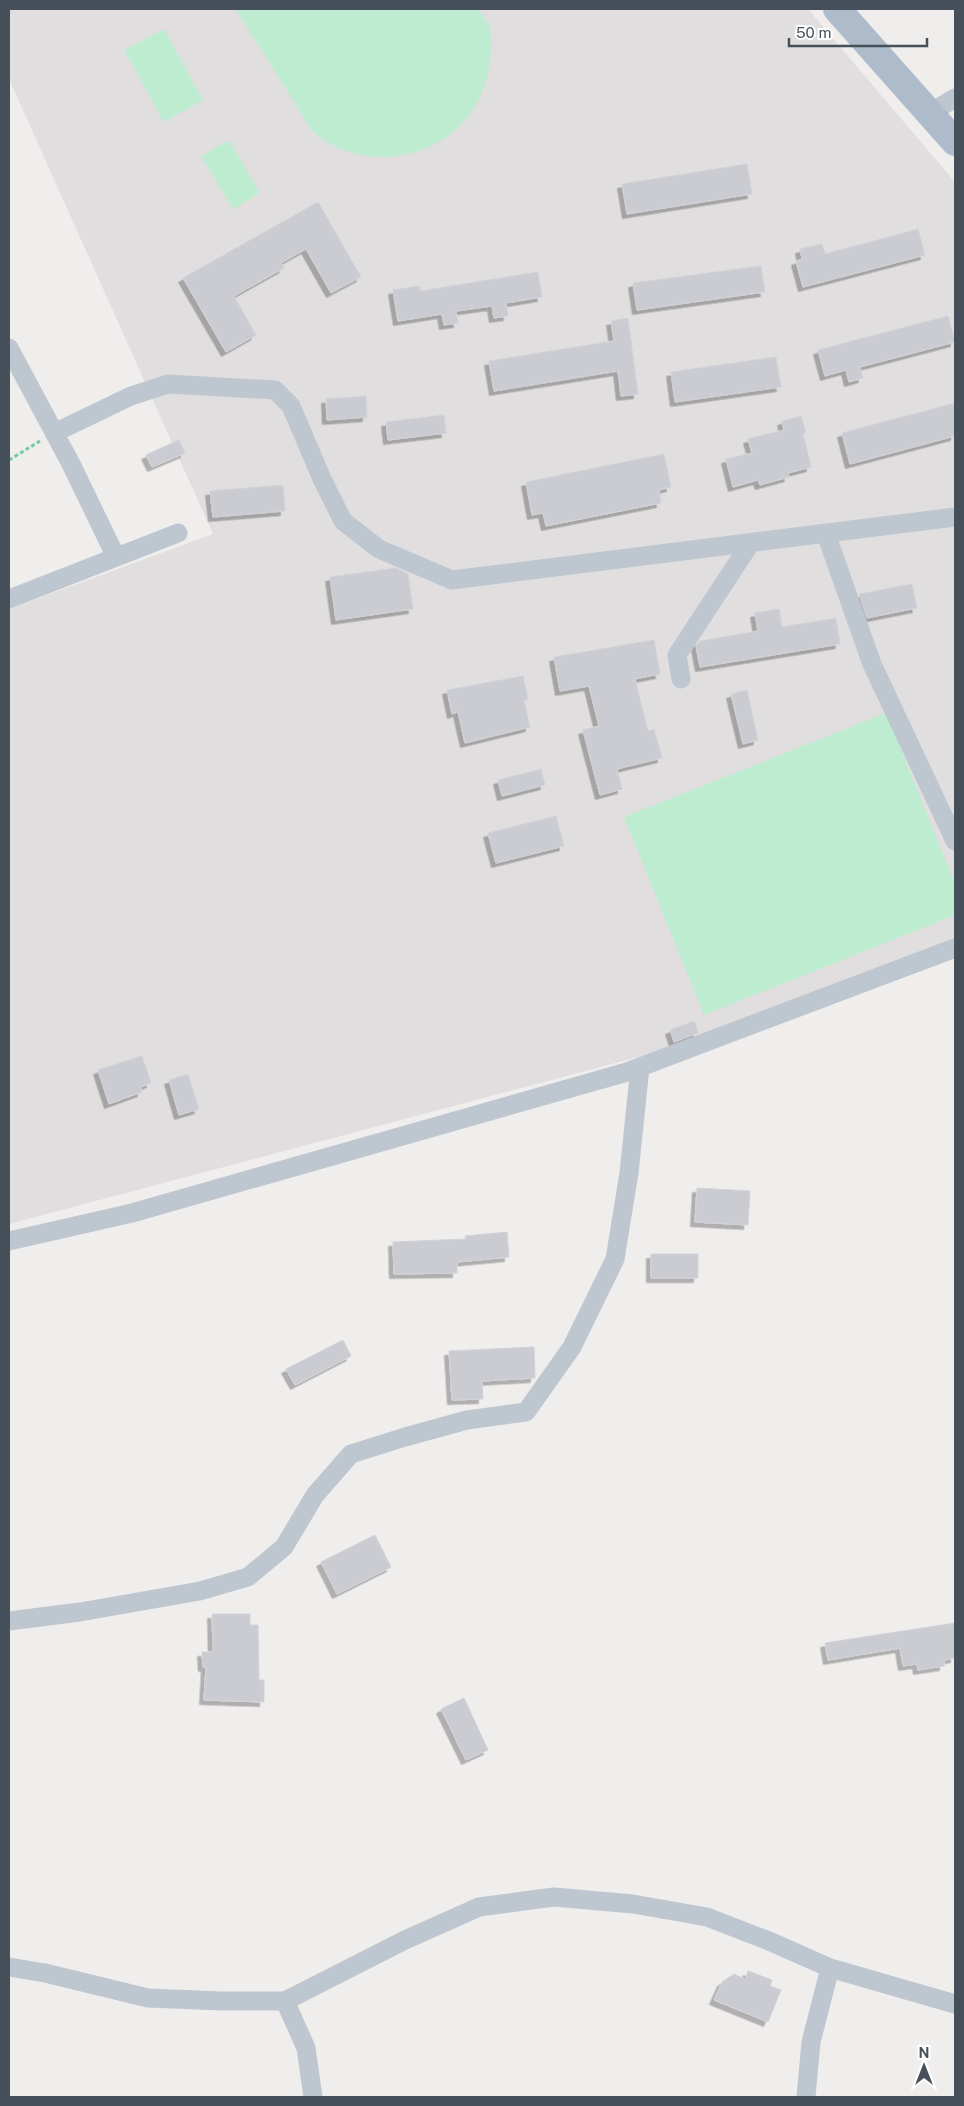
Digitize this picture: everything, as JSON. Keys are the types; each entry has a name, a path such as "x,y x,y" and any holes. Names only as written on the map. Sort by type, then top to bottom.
{"main road":[{"path":"837,9 955,142"}],"street":[{"path":"930,113 955,98"},
{"path":"9,348 116,557"},
{"path":"54,433 131,396 168,384 275,390 291,406 322,479 343,521 379,549 452,580 955,517"},
{"path":"9,599 178,533"},
{"path":"826,534 872,664 955,841"},
{"path":"681,679 677,655 750,544"},
{"path":"9,1241 132,1213 640,1067 955,948"},
{"path":"9,1621 80,1612 200,1591 248,1577 284,1546 315,1495 351,1454 404,1436 467,1420 526,1412 572,1348 615,1259 629,1173 640,1067"},
{"path":"9,1967 45,1973 148,1998 285,2001 405,1940 478,1908 554,1897 633,1904 707,1917 769,1941 830,1968 955,2004"},
{"path":"806,2097 811,2042 830,1968"},
{"path":"285,2001 306,2048 313,2097"}],"path":[{"path":"9,460 54,433"}],"shaded area":[{"path":"9,9 808,9 955,182 955,938 661,1051 9,1224 9,609 213,534 9,79"}],"green space":[{"path":"235,9 478,9 490,28 490,65 477,103 462,124 442,140 419,151 394,156 368,156 342,149 318,136 312,130"},
{"path":"164,29 203,100 164,122 124,50"},
{"path":"229,140 260,193 233,209 201,156"},
{"path":"886,713 955,884 955,915 704,1015 624,817"}],"building":[{"path":"747,164 752,194 627,214 622,184"},
{"path":"318,202 361,277 331,293 306,249 281,263 284,268 234,296 256,335 226,352 183,278"},
{"path":"918,229 925,255 803,287 796,261 802,259 800,249 822,244 825,254"},
{"path":"761,266 765,292 637,310 633,283"},
{"path":"538,272 542,297 506,303 508,316 494,318 492,306 456,311 458,323 444,325 442,314 398,321 393,290 419,286 420,291"},
{"path":"948,316 955,342 860,367 863,378 849,382 846,370 825,376 818,350"},
{"path":"628,318 638,394 621,396 618,371 494,391 489,361 614,341 611,321"},
{"path":"776,357 781,387 675,402 671,372"},
{"path":"366,396 367,417 327,420 326,399"},
{"path":"955,403 955,436 850,464 842,433"},
{"path":"444,415 446,433 388,440 386,422"},
{"path":"801,416 806,433 803,433 811,467 788,473 789,477 760,485 758,480 733,487 726,459 752,453 748,439 784,430 782,421"},
{"path":"179,440 185,453 152,467 146,455"},
{"path":"664,454 671,487 659,490 661,503 546,526 543,513 532,515 526,482"},
{"path":"283,485 285,511 213,517 210,491"},
{"path":"396,568 408,574 413,609 336,620 330,577"},
{"path":"912,584 917,608 867,618 859,594"},
{"path":"779,609 782,627 836,618 840,644 700,667 696,646 700,641 758,631 755,613"},
{"path":"654,640 660,674 635,679 648,731 654,729 662,758 617,769 622,789 600,795 583,730 599,726 589,686 560,691 554,657"},
{"path":"523,676 528,699 524,700 530,727 465,743 458,712 452,714 447,690"},
{"path":"747,690 758,740 743,744 731,694"},
{"path":"541,769 545,785 502,796 498,780"},
{"path":"556,816 564,846 496,863 488,833"},
{"path":"694,1021 698,1033 674,1042 670,1030"},
{"path":"142,1056 151,1083 141,1087 142,1092 109,1104 98,1070"},
{"path":"188,1074 199,1109 179,1115 169,1080"},
{"path":"697,1188 750,1191 748,1225 695,1222"},
{"path":"507,1232 509,1257 457,1262 457,1273 394,1274 393,1242 466,1239 465,1236"},
{"path":"651,1254 698,1254 698,1278 651,1278"},
{"path":"343,1340 351,1356 295,1385 286,1369"},
{"path":"534,1347 535,1378 482,1381 483,1399 452,1400 449,1351"},
{"path":"375,1535 391,1567 337,1594 321,1562"},
{"path":"212,1614 250,1614 250,1625 258,1625 259,1680 264,1680 264,1702 204,1700 206,1667 203,1667 202,1652 213,1652"},
{"path":"955,1623 955,1658 944,1660 944,1666 918,1670 917,1664 903,1666 900,1648 828,1660 825,1643"},
{"path":"464,1698 488,1750 466,1760 441,1709"},
{"path":"748,1971 772,1980 770,1986 781,1990 768,2022 714,2000 722,1982 734,1974 745,1979"}]}
